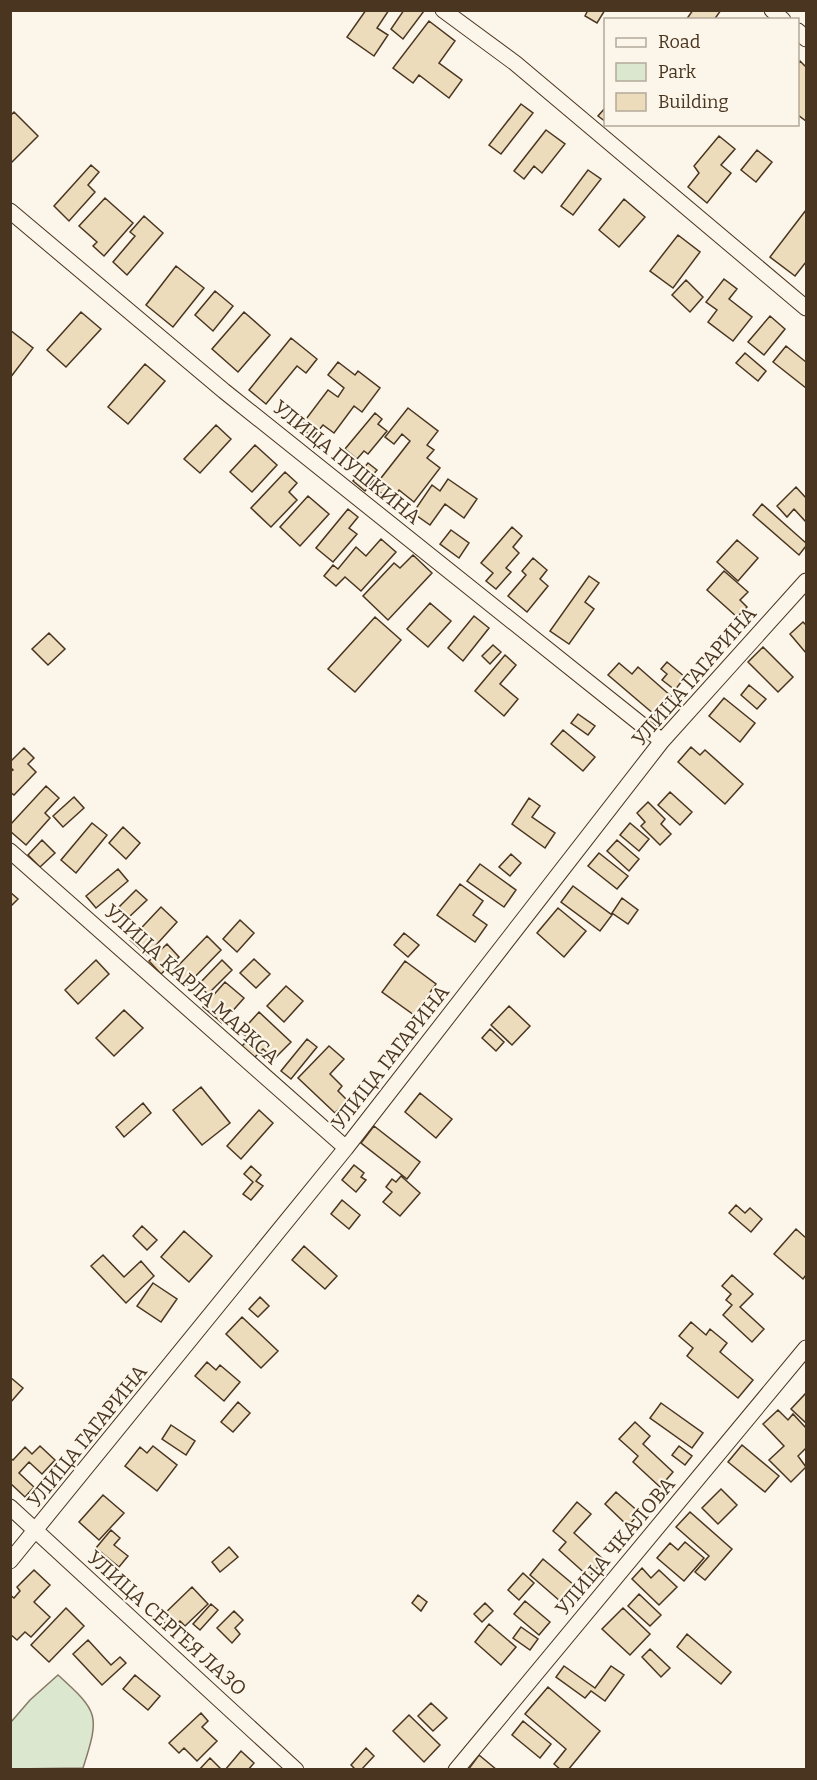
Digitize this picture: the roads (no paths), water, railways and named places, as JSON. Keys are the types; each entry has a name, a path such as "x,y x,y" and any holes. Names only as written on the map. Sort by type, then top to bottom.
{"street":[{"path":"443,10 515,63 807,308"},
{"name":"УЛИЦА ПУШКИНА","path":"10,212 224,391 662,741"},
{"name":"УЛИЦА ГАГАРИНА","path":"10,1562 346,1148 662,741 807,581"},
{"name":"УЛИЦА КАРЛА МАРКСА","path":"10,851 346,1148"},
{"name":"УЛИЦА ЧКАЛОВА","path":"456,1770 807,1348"},
{"name":"УЛИЦА СЕРГЕЯ ЛАЗО","path":"10,1507 296,1770"}]}
